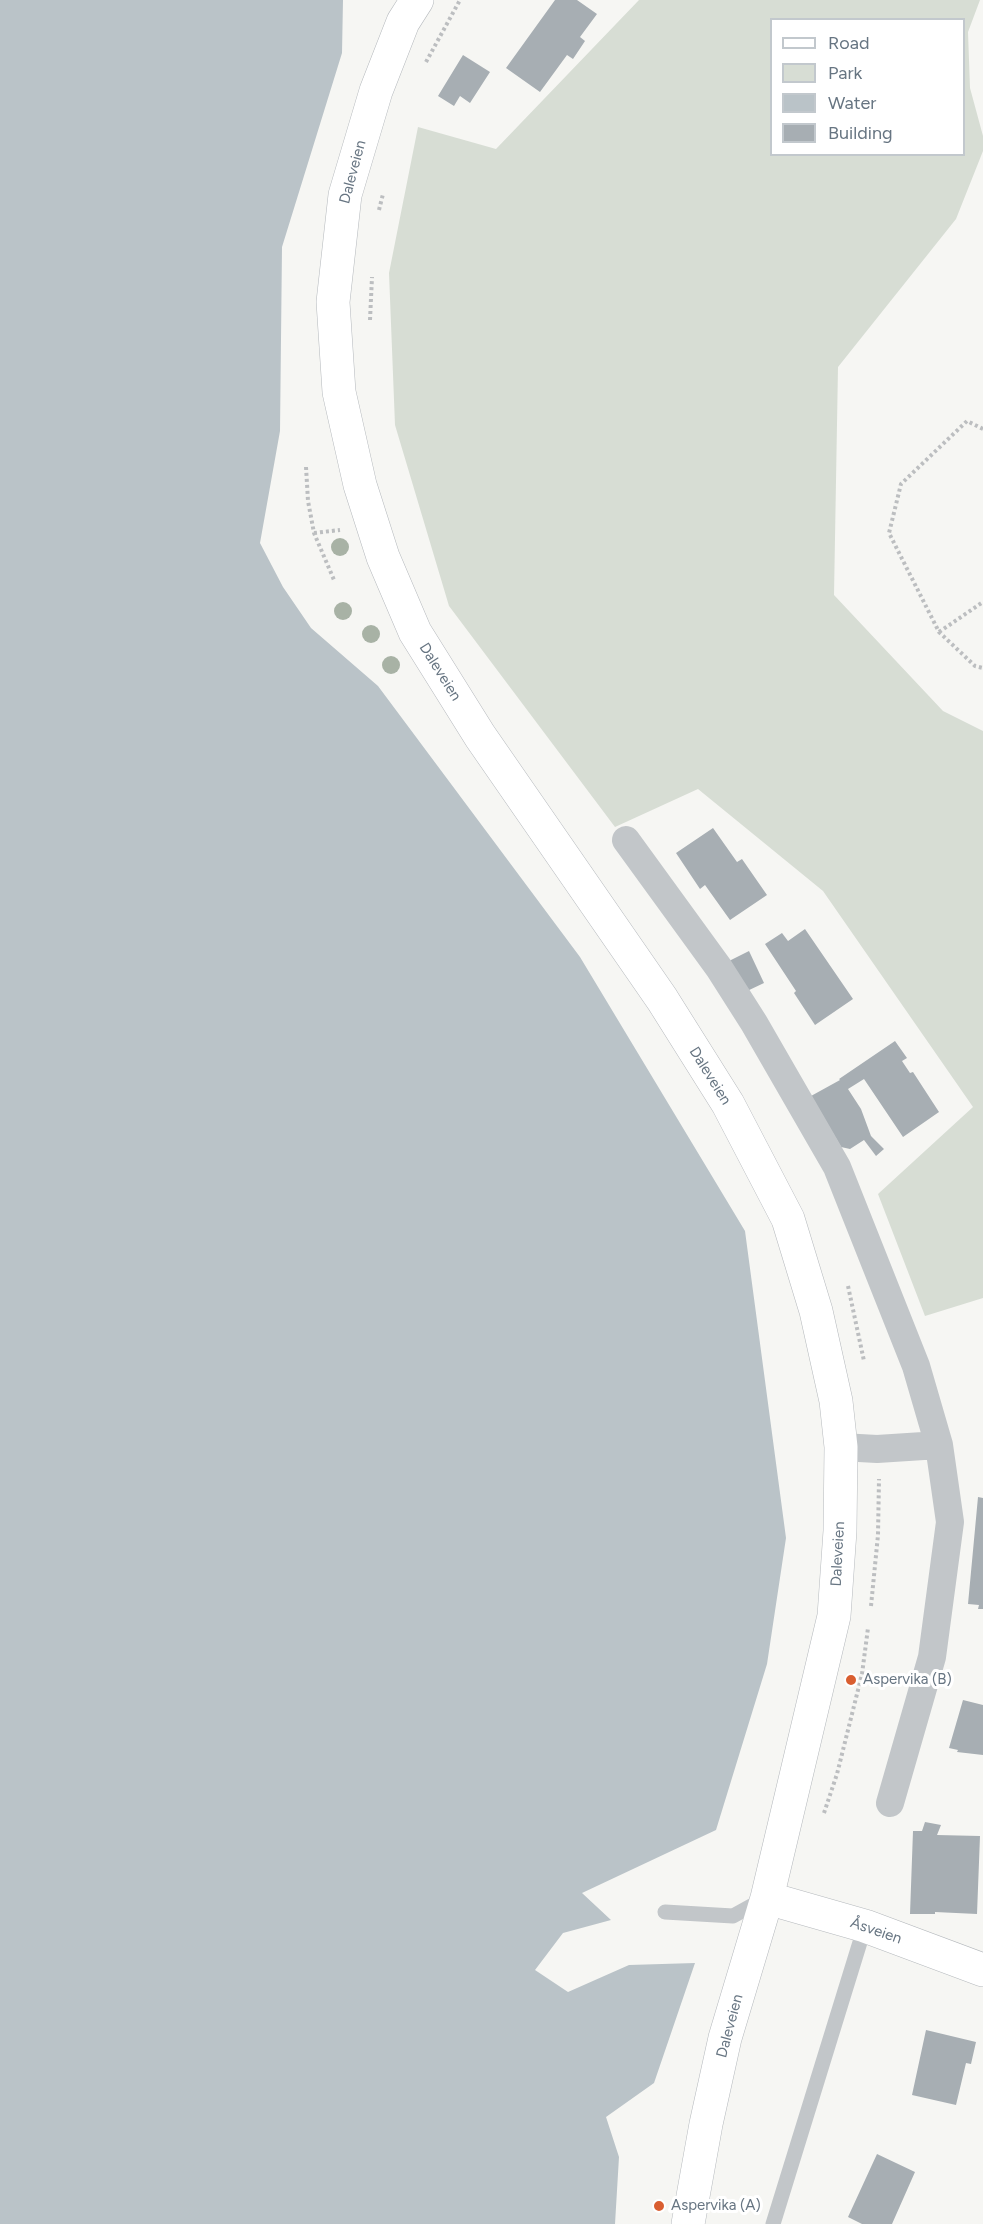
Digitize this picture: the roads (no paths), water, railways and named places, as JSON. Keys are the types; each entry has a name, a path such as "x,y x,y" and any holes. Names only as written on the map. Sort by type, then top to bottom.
{"main road":[{"name":"Daleveien","path":"417,0 403,22 376,91 345,195 333,302 339,392 360,485 383,557 416,632 480,736 662,999 728,1104 788,1219 816,1311 836,1401 841,1447 840,1531 834,1616 767,1898 725,2038 706,2124 688,2224"},
{"name":"Åsveien","path":"767,1898 865,1926 983,1970"}],"street":[{"path":"626,840 720,968 837,1167 916,1366 939,1445 950,1522 933,1657 890,1803"},
{"path":"841,1447 877,1449 939,1445"}],"lane":[{"path":"665,1912 733,1917 767,1898"},
{"path":"773,2224 865,1926"}],"water":[{"path":"0,0 343,0 342,53 282,247 280,431 260,543 283,587 311,628 378,686 580,957 745,1231 786,1538 767,1664 716,1830 582,1893 611,1920 563,1933 535,1970 568,1992 629,1965 695,1963 654,2083 606,2117 619,2157 615,2224 0,2224"}],"place":[{"name":"Aspervika (B)","path":"851,1680"},
{"name":"Aspervika (A)","path":"659,2206"}]}
